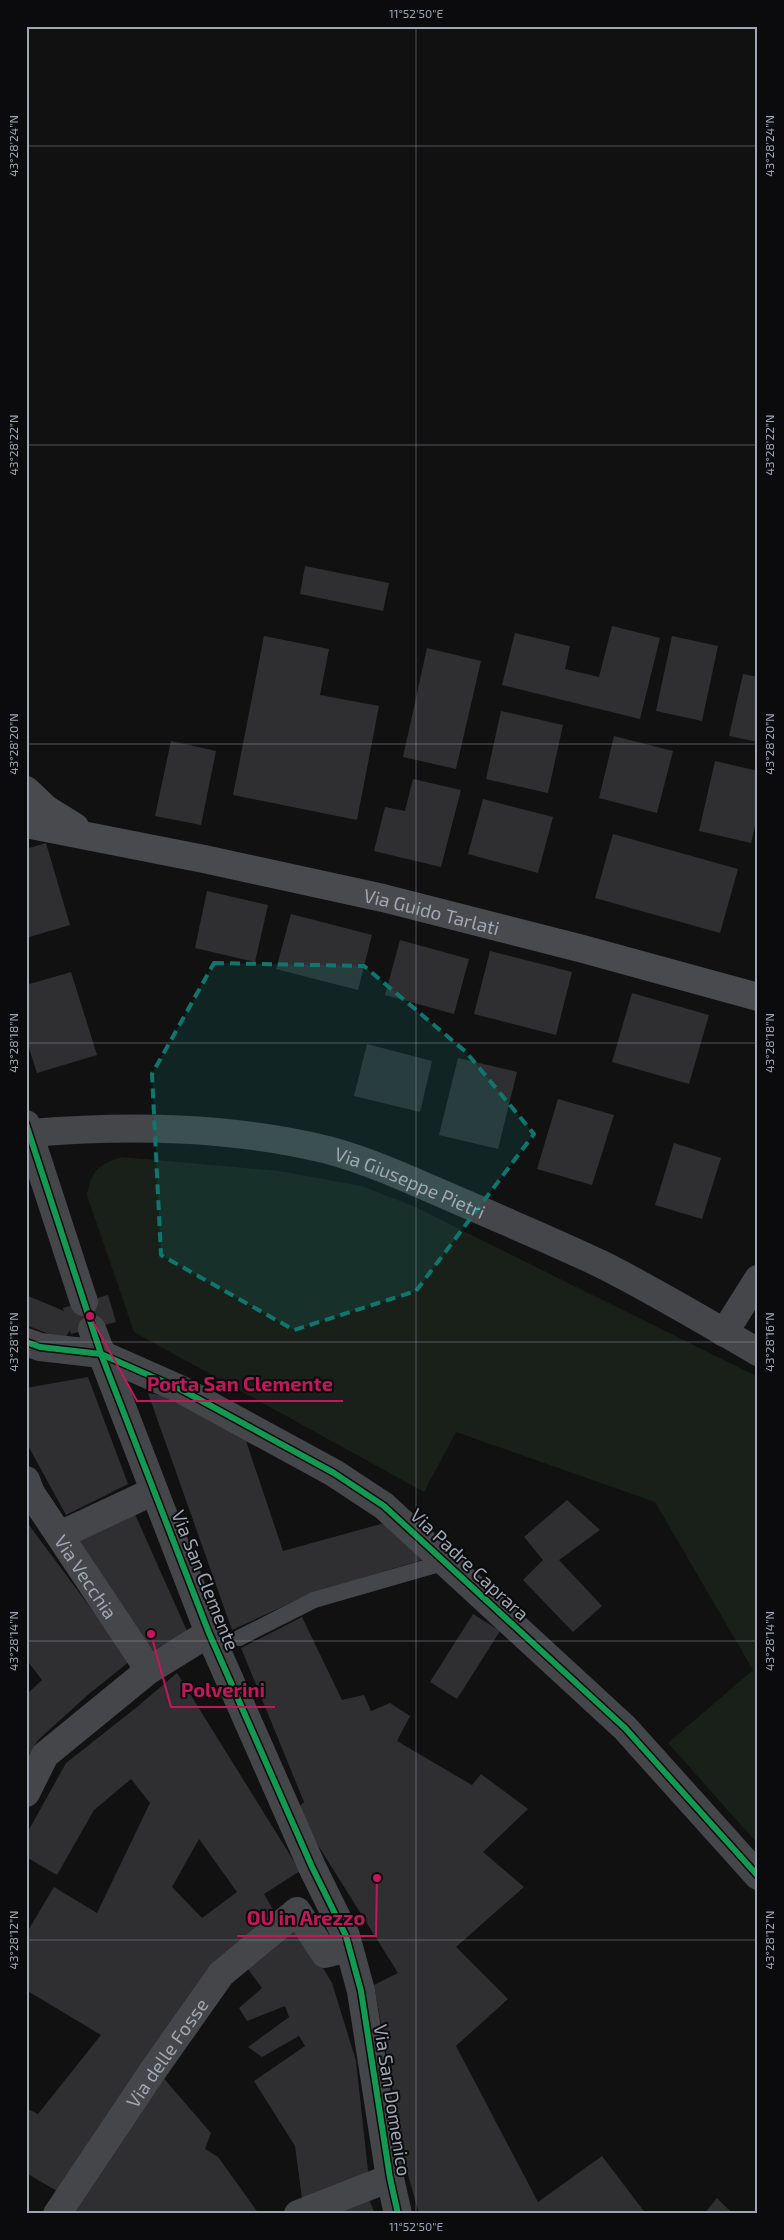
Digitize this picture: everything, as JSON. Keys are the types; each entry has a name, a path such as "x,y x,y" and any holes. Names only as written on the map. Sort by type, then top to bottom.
{"main road":[{"name":"Via Guido Tarlati","path":"26,790 52,813 102,839"},
{"name":"Via Guido Tarlati","path":"26,824 310,882 450,914 758,997"}],"street":[{"name":"Via Giuseppe Pietri","path":"28,1128 121,1127 196,1129 304,1145 349,1156 402,1176 600,1264 758,1352"},
{"path":"28,1128 84,1302"},
{"path":"724,1333 758,1279"},
{"name":"Via San Clemente","path":"92,1328 209,1633 312,1867 346,1936 349,1948"},
{"path":"26,1342 40,1347 101,1354"},
{"name":"Via Padre Caprara","path":"101,1354 180,1389 334,1473 392,1512 625,1728 758,1876"},
{"name":"Via Vecchia","path":"26,1480 32,1493 150,1670"},
{"path":"60,1535 154,1490"},
{"path":"26,1793 45,1755 150,1670 209,1633"},
{"name":"Via delle Fosse","path":"57,2214 152,2072 221,1974 297,1911 325,1954 349,1948"},
{"name":"Via San Domenico","path":"349,1948 361,1991 390,2178 398,2214"},
{"path":"298,2214 390,2178"}],"lane":[{"path":"239,1638 314,1600 446,1562"}],"highlighted area":[{"path":"214,963 364,966 466,1052 534,1134 416,1291 294,1330 161,1255 152,1074"}],"shaded area":[{"path":"121,1157 279,1171 361,1186 413,1206 758,1377 758,1844 668,1743 753,1670 655,1502 456,1432 424,1492 134,1332 87,1195 91,1180 97,1170 106,1163"}],"building":[{"path":"305,566 389,583 383,611 300,594"},
{"path":"612,626 660,638 640,719 502,685 515,633 570,646 565,669 599,677"},
{"path":"264,636 329,649 320,695 379,706 357,820 233,795"},
{"path":"672,636 718,646 702,721 656,711"},
{"path":"427,648 481,661 456,769 403,757"},
{"path":"743,674 758,677 758,742 729,736"},
{"path":"501,711 563,725 548,793 486,779"},
{"path":"614,736 673,751 657,813 599,798"},
{"path":"171,741 216,751 201,825 155,816"},
{"path":"715,761 758,771 758,813 751,843 699,831"},
{"path":"413,779 461,790 441,867 374,851 385,807 405,811"},
{"path":"483,799 553,817 538,873 468,854"},
{"path":"613,834 738,869 720,933 595,898"},
{"path":"46,843 70,925 26,938 26,849"},
{"path":"207,891 268,905 255,962 195,948"},
{"path":"291,914 372,935 358,990 276,969"},
{"path":"400,940 469,959 454,1014 385,995"},
{"path":"490,951 572,972 556,1035 474,1014"},
{"path":"71,972 97,1055 37,1073 26,1039 26,985"},
{"path":"632,993 709,1015 689,1084 612,1062"},
{"path":"367,1044 432,1061 420,1112 354,1096"},
{"path":"458,1058 517,1072 498,1149 439,1135"},
{"path":"558,1099 614,1115 592,1185 537,1169"},
{"path":"674,1143 721,1158 702,1219 655,1205"},
{"path":"26,1295 64,1311 63,1308 108,1295 116,1322 71,1334 70,1330 64,1340 26,1325"},
{"path":"88,1377 128,1484 66,1515 26,1442 26,1388"},
{"path":"148,1393 183,1399 243,1432 283,1551 388,1522 422,1560 312,1593 232,1630"},
{"path":"567,1500 600,1530 559,1560 602,1606 573,1632 523,1580 543,1560 524,1537"},
{"path":"134,1512 187,1631 152,1651 77,1539"},
{"path":"26,1521 130,1661 90,1693 38,1740 26,1760 26,1695 42,1680 26,1659"},
{"path":"473,1614 500,1631 457,1699 430,1682"},
{"path":"302,1617 342,1700 364,1695 371,1711 390,1703 410,1716 397,1741 472,1785 481,1774 528,1809 483,1852 524,1887 456,1947 508,1999 456,2046 538,2202 602,2156 646,2214 419,2214 407,2171 374,1985 398,1973 296,1810 304,1802 241,1648"},
{"path":"177,1673 300,1871 264,1894 278,1918 62,2194 26,2173 26,2108 38,2114 101,2035 26,1990 26,1934 54,1887 97,1913 150,1803 131,1779 94,1810 57,1875 26,1857 26,1835 66,1763","holes":["199,1839 237,1892 202,1918 172,1887"]},
{"path":"296,1923 332,1983 356,2061 369,2180 303,2206 295,2146 254,2081 305,2046 299,2036 262,2057 248,2047 289,2017 285,2006 247,2021 239,2008 262,1988 245,1965"},
{"path":"160,2074 211,2133 205,2149 218,2157 259,2214 64,2214"},
{"path":"366,2192 375,2214 309,2214"},
{"path":"717,2198 733,2214 704,2214"}],"cycle path":[{"path":"26,1124 101,1354 209,1633 312,1867 346,1936 361,1991 390,2178 398,2214"},
{"path":"26,1342 40,1347 101,1354 180,1389 334,1473 384,1506 625,1728 758,1876"}],"place":[{"name":"Porta San Clemente","path":"90,1316"},
{"name":"Polverini","path":"151,1634"},
{"name":"OU in Arezzo","path":"377,1878"}]}
